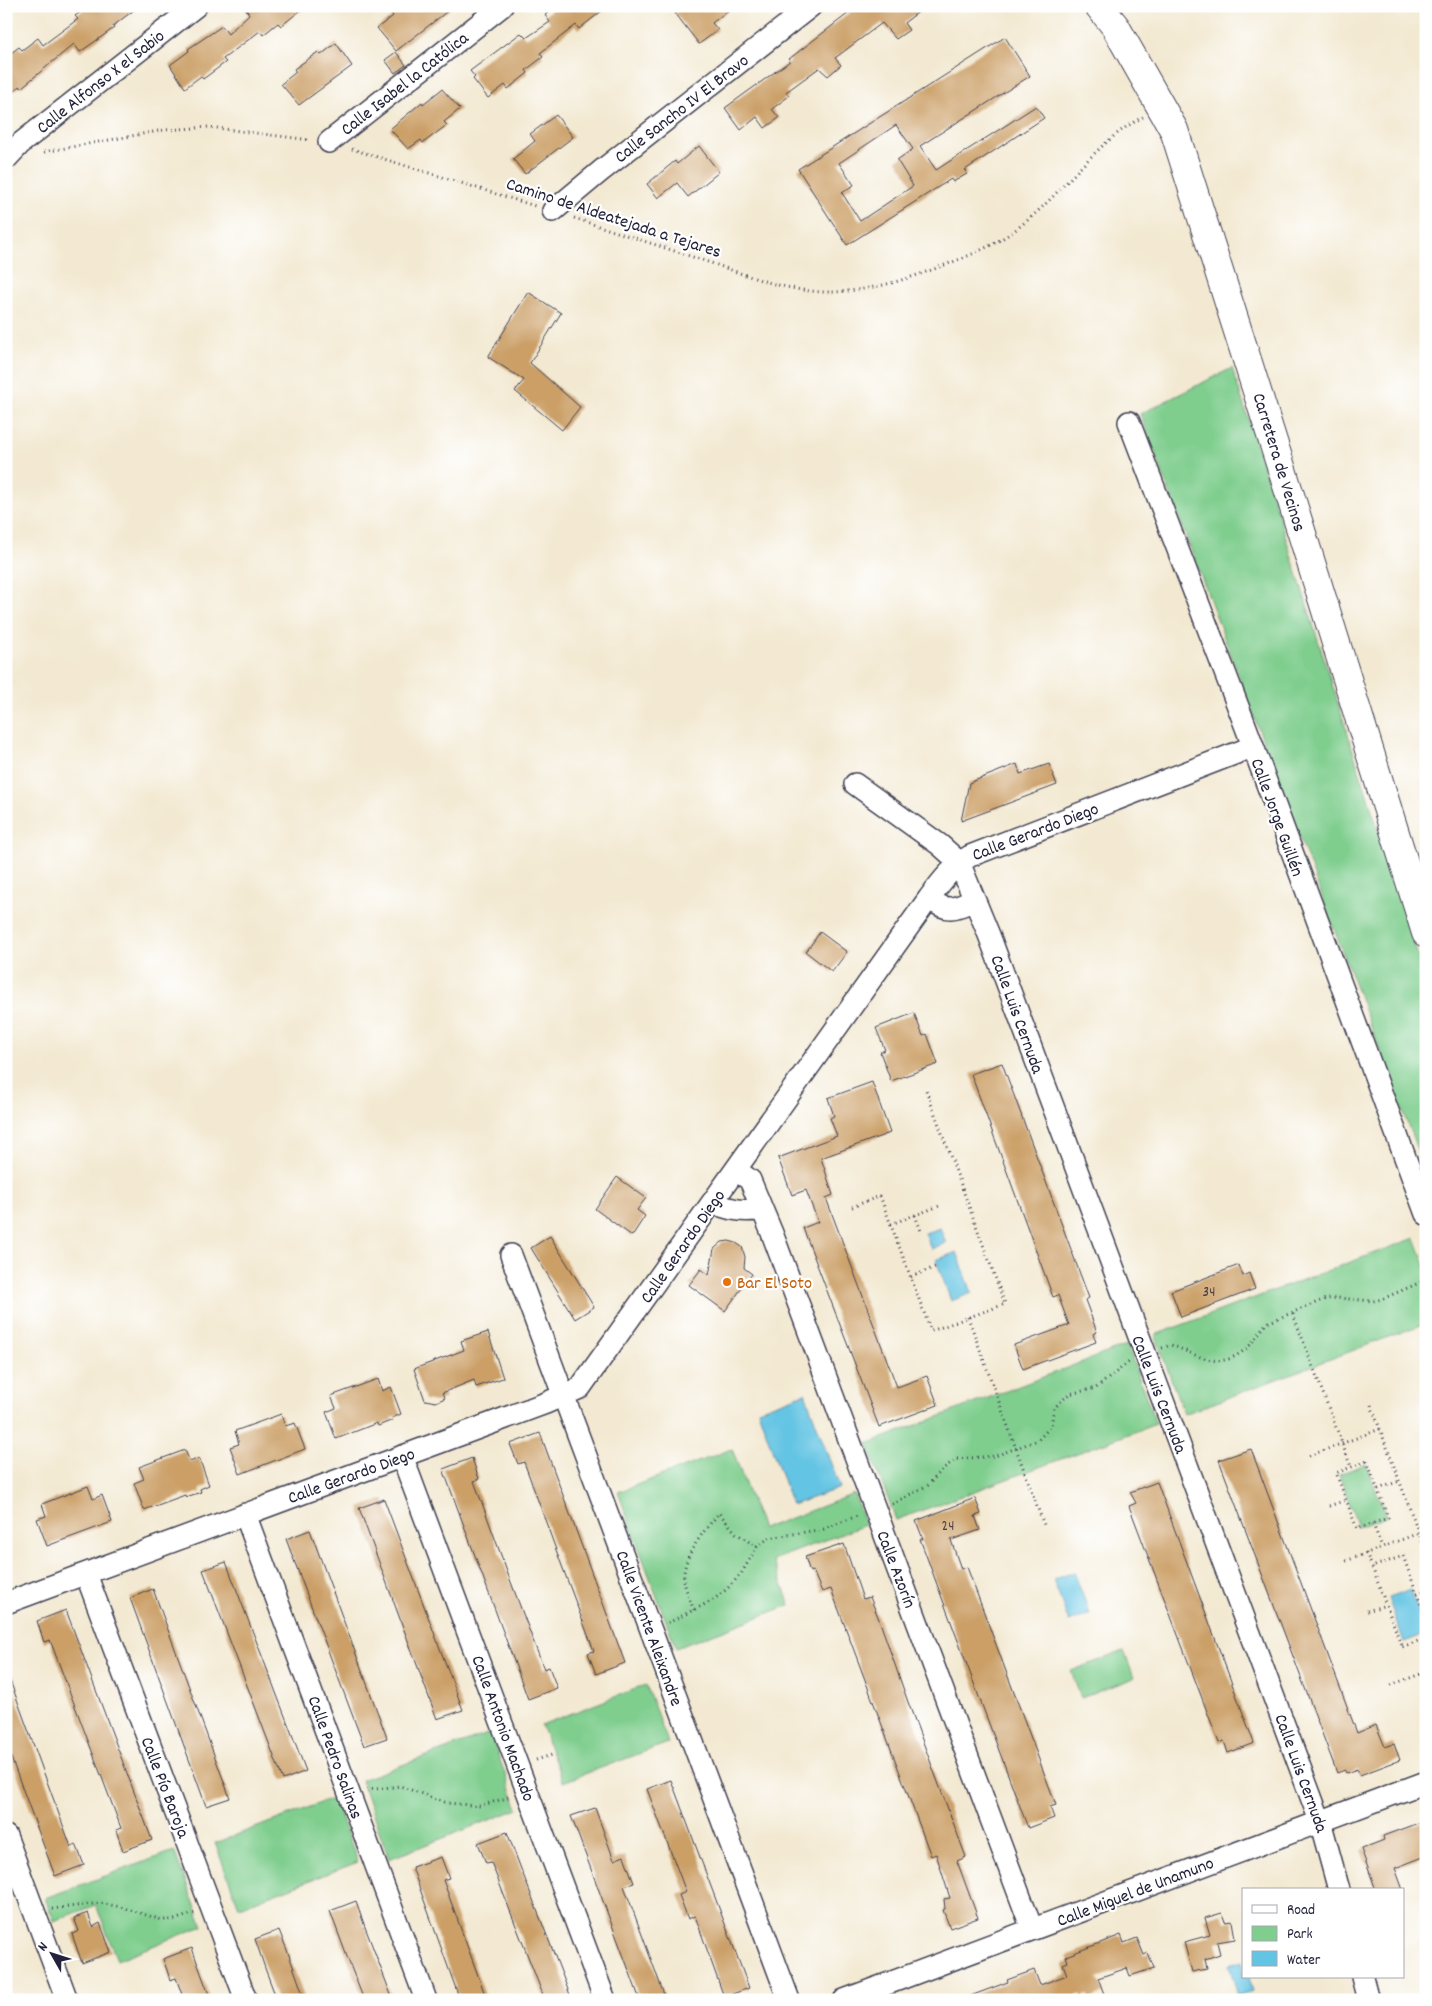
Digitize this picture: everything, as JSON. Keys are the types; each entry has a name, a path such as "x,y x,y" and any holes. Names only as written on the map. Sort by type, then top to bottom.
{"main road":[{"name":"Carretera de Vecinos","path":"1099,6 1115,26 1174,130 1225,286 1426,933"}],"street":[{"name":"Calle Alfonso X el Sabio","path":"6,159 21,143 196,6"},
{"name":"Calle Isabel la Católica","path":"329,142 502,6"},
{"name":"Calle Sancho IV El Bravo","path":"553,211 600,171 811,6"},
{"name":"Calle Jorge Guillén","path":"1129,422 1426,1214"},
{"name":"Calle Gerardo Diego","path":"6,1603 564,1396 580,1388 929,898 959,862 970,856 1252,747"},
{"name":"Calle Luis Cernuda","path":"855,784 940,845 959,862 1320,1821 1338,1888"},
{"path":"929,898 940,908 956,909 974,900"},
{"name":"Calle Azorín","path":"736,1170 750,1180 762,1209 1032,1930"},
{"path":"712,1203 748,1212 762,1209"},
{"name":"Calle Vicente Aleixandre","path":"511,1255 790,2000"},
{"name":"Calle Antonio Machado","path":"402,1456 605,2000"},
{"name":"Calle Pedro Salinas","path":"245,1514 426,2000"},
{"name":"Calle Pío Baroja","path":"86,1574 246,2000"},
{"name":"Calle Miguel de Unamuno","path":"844,2000 1426,1782"},
{"path":"6,1836 67,2000"},
{"path":"1362,1978 1368,2000"}],"path":[{"name":"Camino de Aldeatejada a Tejares","path":"44,152 164,130 209,127 329,142 553,211 788,288 828,292 861,289 906,280 980,252 1018,228 1037,212 1102,144 1124,126 1162,107"},
{"path":"852,1207 880,1196 931,1331 1005,1304 926,1090"},
{"path":"891,1224 942,1205"},
{"path":"915,1215 921,1231"},
{"path":"910,1277 935,1267"},
{"path":"652,1631 712,1600 728,1588 741,1574 757,1547 769,1538 824,1529 904,1499 928,1485 944,1468 956,1459 995,1456 1017,1446 1038,1440 1051,1426 1054,1408 1069,1394 1096,1388 1124,1364 1145,1354 1171,1345 1220,1362 1236,1356 1251,1344 1259,1330 1267,1323 1325,1300 1338,1298 1373,1301 1426,1280"},
{"path":"1292,1314 1351,1467"},
{"path":"968,1318 1017,1446 1044,1525"},
{"path":"1371,1405 1426,1552"},
{"path":"1310,1456 1380,1429"},
{"path":"1367,1461 1388,1518 1357,1530 1336,1473 1351,1467 1367,1461"},
{"path":"1378,1489 1400,1482"},
{"path":"1329,1506 1346,1500"},
{"path":"694,1610 684,1578 687,1562 704,1532 719,1513 736,1533 757,1547"},
{"path":"1373,1524 1382,1548"},
{"path":"1346,1561 1419,1533"},
{"path":"1366,1553 1402,1647 1426,1638"},
{"path":"1372,1567 1403,1556 1426,1618"},
{"path":"1416,1593 1426,1590"},
{"path":"1367,1611 1386,1605"},
{"path":"1391,1685 1426,1672"},
{"path":"350,1796 364,1790 400,1786 448,1803 480,1806 527,1790"},
{"path":"36,1915 50,1910 100,1903 121,1907 162,1920 174,1920 211,1907"}],"green space":[{"path":"1232,368 1426,981 1426,1173 1140,414"},
{"path":"1415,1238 1426,1267 1426,1323 1184,1414 1155,1335"},
{"path":"1127,1345 1156,1424 896,1520 867,1444"},
{"path":"732,1449 762,1529 854,1494 865,1525 773,1560 790,1605 676,1648 618,1492"},
{"path":"1366,1464 1386,1517 1358,1527 1339,1474"},
{"path":"1124,1651 1134,1678 1081,1698 1071,1671"},
{"path":"646,1685 668,1743 563,1782 541,1725"},
{"path":"490,1733 518,1809 389,1859 361,1780"},
{"path":"334,1798 358,1862 239,1907 215,1843"},
{"path":"174,1851 203,1926 117,1960 96,1905 54,1921 45,1898"}],"water":[{"path":"940,1228 946,1243 931,1249 925,1233"},
{"path":"957,1252 972,1293 951,1301 936,1260"},
{"path":"805,1393 840,1488 792,1505 758,1410"},
{"path":"1074,1572 1090,1614 1069,1622 1053,1580"},
{"path":"1411,1590 1426,1634 1404,1642 1388,1598"},
{"path":"1242,1961 1242,1978 1249,1978 1253,1992 1238,1996 1229,1965"}],"building":[{"path":"88,6 139,6 113,26 114,28 80,52 74,44 21,88 20,86 6,97 6,57 19,47 22,50 38,38 43,45 78,19 75,16"},
{"path":"244,6 306,6 281,26 278,23 263,35 260,31 223,59 226,62 203,79 201,76 185,88 170,65 189,51 188,49 222,26 228,34 249,14"},
{"path":"399,6 454,6 396,51 377,28 393,16 391,13"},
{"path":"556,6 608,6 579,29 576,25 540,53 543,57 526,70 528,73 508,89 505,85 488,98 473,79 475,77 470,71 521,33 526,38 550,22 545,15"},
{"path":"684,6 734,6 712,23 718,30 699,44 675,13"},
{"path":"858,6 926,6 904,23 909,30 896,39 882,23 835,58 841,65 828,76 819,68 786,92 789,96 772,109 779,118 765,128 757,117 741,130 725,108 790,61 789,59"},
{"path":"1005,37 1030,76 920,146 936,170 1036,106 1044,118 965,170 967,174 953,182 951,179 847,245 798,169","holes":["896,125 913,149 897,160 913,186 860,221 842,193 854,185 839,163"]},
{"path":"336,43 352,66 299,105 281,84 296,72 294,69 318,52 321,55"},
{"path":"396,52 406,65 395,73 385,60"},
{"path":"442,89 460,109 444,122 447,125 423,143 421,140 408,149 390,129 422,102 423,104"},
{"path":"556,115 573,137 525,174 513,159 535,141 530,134"},
{"path":"699,146 719,172 688,197 677,183 658,198 647,184 675,161 677,164"},
{"path":"528,292 561,313 530,363 580,407 562,430 515,391 524,380 488,357"},
{"path":"1017,764 1020,774 1049,764 1057,785 961,821 969,783"},
{"path":"820,932 847,952 832,972 806,952"},
{"path":"914,1013 923,1036 927,1034 938,1064 891,1081 880,1052 885,1050 876,1028"},
{"path":"1002,1063 1089,1298 1085,1300 1097,1332 1093,1334 1096,1342 1023,1369 1014,1345 1069,1325 1058,1295 1053,1297 971,1074"},
{"path":"872,1082 890,1133 821,1158 833,1195 826,1198 897,1387 927,1376 938,1405 879,1427 803,1228 818,1222 806,1190 792,1195 778,1158 837,1136 830,1118 834,1116 828,1098"},
{"path":"617,1177 646,1198 637,1210 645,1216 632,1236 595,1209"},
{"path":"550,1236 594,1307 575,1319 531,1248"},
{"path":"729,1241 742,1247 745,1257 744,1268 752,1274 725,1311 689,1285 701,1269 709,1275 714,1249 722,1242"},
{"path":"1239,1265 1243,1276 1249,1273 1255,1289 1181,1317 1171,1291"},
{"path":"488,1332 503,1378 476,1387 474,1380 442,1393 445,1398 436,1402 425,1400 414,1369 464,1350 461,1341"},
{"path":"378,1379 382,1391 391,1387 401,1414 392,1418 393,1420 378,1426 377,1423 336,1439 326,1412 336,1408 331,1396"},
{"path":"281,1414 285,1426 295,1423 305,1449 240,1474 230,1447 239,1444 235,1431"},
{"path":"540,1433 625,1663 596,1674 588,1653 594,1651 524,1462 518,1464 510,1444"},
{"path":"1251,1449 1357,1733 1376,1725 1385,1747 1394,1744 1400,1760 1360,1775 1357,1769 1346,1773 1345,1770 1337,1773 1219,1460"},
{"path":"185,1450 190,1462 199,1458 209,1485 200,1489 201,1492 186,1497 185,1495 144,1510 134,1483 144,1479 139,1467"},
{"path":"472,1458 479,1479 474,1481 509,1577 544,1669 549,1667 557,1688 528,1699 443,1469"},
{"path":"1157,1482 1254,1743 1228,1753 1224,1741 1219,1743 1129,1506 1136,1503 1130,1492"},
{"path":"88,1486 93,1499 102,1495 112,1522 47,1546 37,1519 46,1516 42,1504"},
{"path":"975,1498 981,1514 975,1516 980,1530 951,1540 961,1569 967,1567 1056,1805 1050,1807 1054,1818 1028,1828 920,1539 923,1539 916,1521"},
{"path":"384,1499 463,1710 437,1719 359,1508"},
{"path":"310,1530 387,1738 364,1746 286,1539"},
{"path":"844,1544 863,1599 870,1597 880,1622 966,1857 957,1861 978,1918 950,1928 943,1910 945,1909 944,1899 950,1898 936,1854 931,1856 831,1589 822,1592 813,1571 810,1572 805,1557"},
{"path":"226,1562 306,1771 283,1780 203,1570"},
{"path":"153,1589 230,1798 206,1806 130,1598"},
{"path":"66,1610 152,1840 123,1851 116,1830 121,1828 50,1640 44,1642 37,1621"},
{"path":"6,1675 8,1675 71,1847 76,1844 84,1865 55,1876 6,1744"},
{"path":"671,1780 749,1988 724,1997 695,1916 688,1919 679,1895 686,1892 647,1789"},
{"path":"595,1808 614,1860 624,1856 634,1883 624,1886 666,2000 640,2000 571,1816"},
{"path":"1426,1820 1426,1856 1395,1868 1402,1888 1375,1888 1361,1849 1384,1840 1383,1836"},
{"path":"507,1832 572,2000 545,2000 491,1862 486,1863 478,1843"},
{"path":"441,1857 449,1878 443,1880 487,2000 460,2000 412,1867"},
{"path":"356,1901 393,2000 364,2000 349,1962 330,1911"},
{"path":"88,1913 93,1927 100,1923 111,1952 82,1963 72,1934 79,1931 74,1918"},
{"path":"1222,1913 1225,1922 1232,1921 1235,1939 1217,1942 1220,1954 1205,1959 1207,1969 1192,1972 1184,1942 1210,1935 1205,1918"},
{"path":"279,1930 305,2000 277,2000 266,1971 255,1939"},
{"path":"1121,1935 1124,1943 1137,1938 1144,1955 1148,1953 1154,1968 1130,1976 1127,1968 1098,1978 1104,1994 1089,1999 1088,1995 1082,1997 1080,1994 1066,2000 965,2000 965,1998 1034,1970 1040,1985 1067,1975 1063,1964 1068,1962 1066,1956"},
{"path":"192,1948 211,2000 184,2000 176,1978 170,1980 163,1959"}],"place":[{"name":"Bar El Soto","path":"727,1282"}]}
